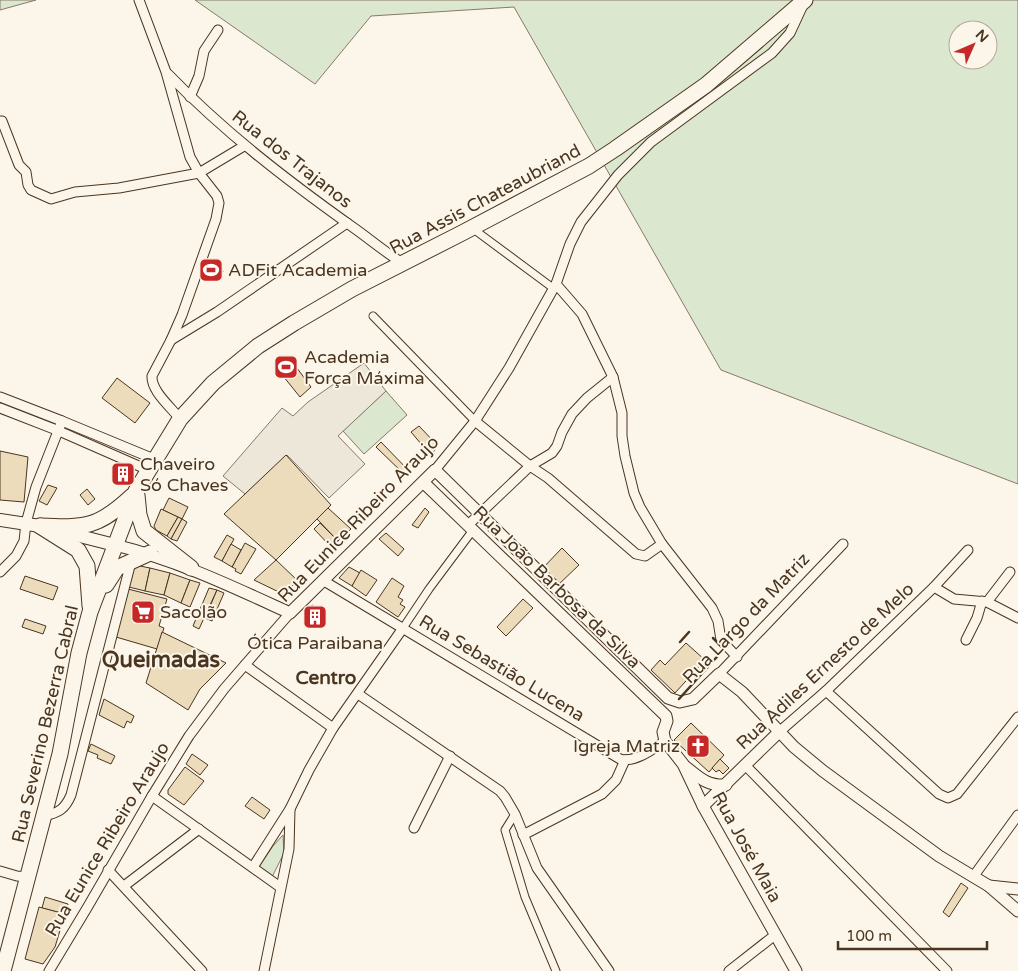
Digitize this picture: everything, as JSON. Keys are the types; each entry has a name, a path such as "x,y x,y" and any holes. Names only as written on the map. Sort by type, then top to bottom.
{"highway":[{"name":"Rua Assis Chateaubriand","path":"115,545 136,491 180,418 213,383 258,346 352,289 404,264 589,166 706,85 805,0"},
{"path":"33,524 82,527 114,513 136,491"},
{"path":"136,491 139,515 144,531 191,568"},
{"path":"33,524 78,550 87,566 90,612"},
{"name":"Rua Severino Bezerra Cabral","path":"2,971 60,754 90,612 115,545"},
{"path":"90,612 112,574 118,568 150,553"}],"main road":[{"path":"0,520 33,524 115,545"}],"street":[{"path":"139,0 166,72 190,157 199,173 217,196 218,210 186,303 171,340 152,376 156,389 180,418"},
{"name":"Rua Eunice Ribeiro Araujo","path":"49,971 189,736 224,689 290,613 424,483 475,421 509,368 554,286 570,244 581,222 618,174 651,142 772,52 790,33 805,0"},
{"path":"190,96 200,76 204,51 218,30"},
{"name":"Rua dos Trajanos","path":"166,72 244,146 294,185 404,264"},
{"path":"0,121 2,121 7,131 19,165 26,172 28,185 31,190 51,199 75,192 119,188 199,173 244,146"},
{"path":"171,340 217,312 347,223"},
{"path":"472,228 554,286 582,314 613,377 622,413 623,445 634,493 647,520 662,544 712,608 718,621 721,640 737,657"},
{"path":"373,316 475,421 530,466 548,478 636,554 645,556 662,544"},
{"path":"253,867 290,809 333,728 404,628 479,513 530,466 552,454 572,414 587,398 613,377"},
{"path":"0,397 62,421 151,465"},
{"path":"0,408 151,465"},
{"path":"0,572 21,548 33,524 41,474 62,421"},
{"name":"Rua João Barbosa da Silva","path":"435,470 668,698"},
{"name":"Rua João Barbosa da Silva","path":"424,483 666,716 667,721 663,732 665,741"},
{"name":"Rua Largo da Matriz","path":"668,698 680,702 692,699 737,657 843,544"},
{"path":"115,545 150,553 191,568 290,613"},
{"name":"Rua Adiles Ernesto de Melo","path":"703,806 934,587 968,550"},
{"path":"43,816 54,814 65,808 71,795 131,562"},
{"path":"966,640 984,602 1010,572"},
{"name":"Rua Sebastião Lucena","path":"324,581 620,759 625,760"},
{"path":"934,587 954,599 984,602 1018,618"},
{"path":"245,665 333,728"},
{"path":"719,674 742,692 799,751 851,792 939,856 989,886 1018,911"},
{"path":"826,691 938,794 948,798 958,794 1018,716"},
{"path":"358,694 450,756 505,796 515,814 537,868 609,971"},
{"path":"523,835 602,794 616,780 625,760 636,758 665,741"},
{"name":"Rua José Maia","path":"665,741 683,764 703,806 796,971"},
{"path":"60,754 79,760"},
{"path":"414,828 450,756"},
{"path":"683,764 714,786 726,785"},
{"path":"745,765 947,971"},
{"path":"152,796 280,886"},
{"path":"264,971 289,848 290,809"},
{"path":"515,814 505,830 524,897 556,971"},
{"path":"973,877 1018,815"},
{"path":"124,886 199,829"},
{"path":"108,870 202,971"},
{"path":"0,871 17,876 28,876"},
{"path":"989,886 1018,889"},
{"path":"729,971 774,935"}],"green space":[{"path":"0,0 36,0 0,10"},
{"path":"195,0 1018,0 1018,484 721,370 514,7 371,16 315,84"},
{"path":"386,391 407,415 364,454 343,431"},
{"path":"283,835 284,853 272,877 259,867"}],"shaded area":[{"path":"364,363 386,391 338,436 365,464 329,498 287,455 245,494 223,476 282,408 293,416 308,402"}],"building":[{"name":"ADFit Academia","path":"203,263 223,271 220,278 199,270"},
{"path":"291,360 311,387 300,397 279,371"},
{"path":"117,378 150,403 135,423 102,398"},
{"path":"419,426 438,446 430,456 411,432"},
{"path":"381,442 411,473 407,477 376,447"},
{"path":"0,451 28,457 24,502 0,500"},
{"path":"286,455 331,505 276,560 224,514"},
{"path":"48,485 57,488 47,505 39,501"},
{"path":"87,489 95,499 88,505 80,495"},
{"path":"169,498 188,507 182,519 163,510"},
{"path":"328,508 351,529 338,541 317,519"},
{"path":"425,508 429,512 418,528 412,525"},
{"path":"161,509 178,517 167,536 156,530 154,526"},
{"path":"178,517 182,519 171,539 167,536"},
{"path":"182,519 187,522 177,541 171,539"},
{"path":"320,523 338,541 332,548 314,529"},
{"path":"386,533 404,549 398,556 379,539"},
{"path":"227,535 234,539 222,561 214,557"},
{"path":"245,543 256,549 241,574 232,567"},
{"path":"231,544 241,550 232,567 222,561"},
{"path":"562,548 579,565 558,585 542,569"},
{"path":"276,560 298,581 283,594 254,580"},
{"path":"135,565 150,568 145,591 129,587"},
{"path":"349,567 360,573 352,586 339,578"},
{"path":"150,568 170,573 164,595 145,591"},
{"path":"361,570 377,580 366,596 352,586"},
{"path":"170,573 190,580 181,603 164,595"},
{"path":"25,576 58,587 53,600 20,589"},
{"path":"392,578 404,586 398,597 403,600 400,604 405,607 398,617 376,602"},
{"path":"190,580 200,583 190,607 181,603"},
{"path":"209,588 217,590 199,629 193,626"},
{"name":"Sacolão","path":"128,589 167,599 159,626 164,628 157,649 116,637"},
{"path":"217,590 224,593 212,621 205,618"},
{"path":"523,599 533,608 506,636 497,627"},
{"name":"Ótica Paraibana","path":"312,605 322,611 316,622 306,612"},
{"path":"25,619 46,626 43,634 22,627"},
{"path":"162,632 226,663 200,689 188,710 146,683"},
{"path":"686,643 705,660 675,693 651,670 660,660 665,665"},
{"path":"104,699 134,716 131,723 127,721 124,728 99,715"},
{"path":"691,723 724,755 709,772 674,740"},
{"path":"91,744 115,756 111,764 97,758 98,755 88,751"},
{"path":"192,754 208,765 200,775 186,764"},
{"path":"720,759 729,768 723,774 719,770 716,772 712,768"},
{"path":"185,767 204,781 184,805 168,794 168,790"},
{"path":"252,797 270,810 264,819 245,806"},
{"path":"961,883 968,888 949,917 943,912"},
{"path":"45,897 68,904 65,914 42,908"},
{"path":"39,907 65,914 55,947 43,964 25,959"}],"wall":[{"path":"680,642 689,632"},
{"path":"679,699 724,649 713,638"}],"place":[{"name":"ADFit Academia","path":"211,270"},
{"name":"Academia Força Máxima","path":"286,367"},
{"name":"Chaveiro Só Chaves","path":"123,474"},
{"name":"Sacolão","path":"143,612"},
{"name":"Ótica Paraibana","path":"315,617"},
{"name":"Igreja Matriz","path":"698,746"}],"district":[{"name":"Queimadas","path":"161,660"},
{"name":"Centro","path":"326,678"}]}
